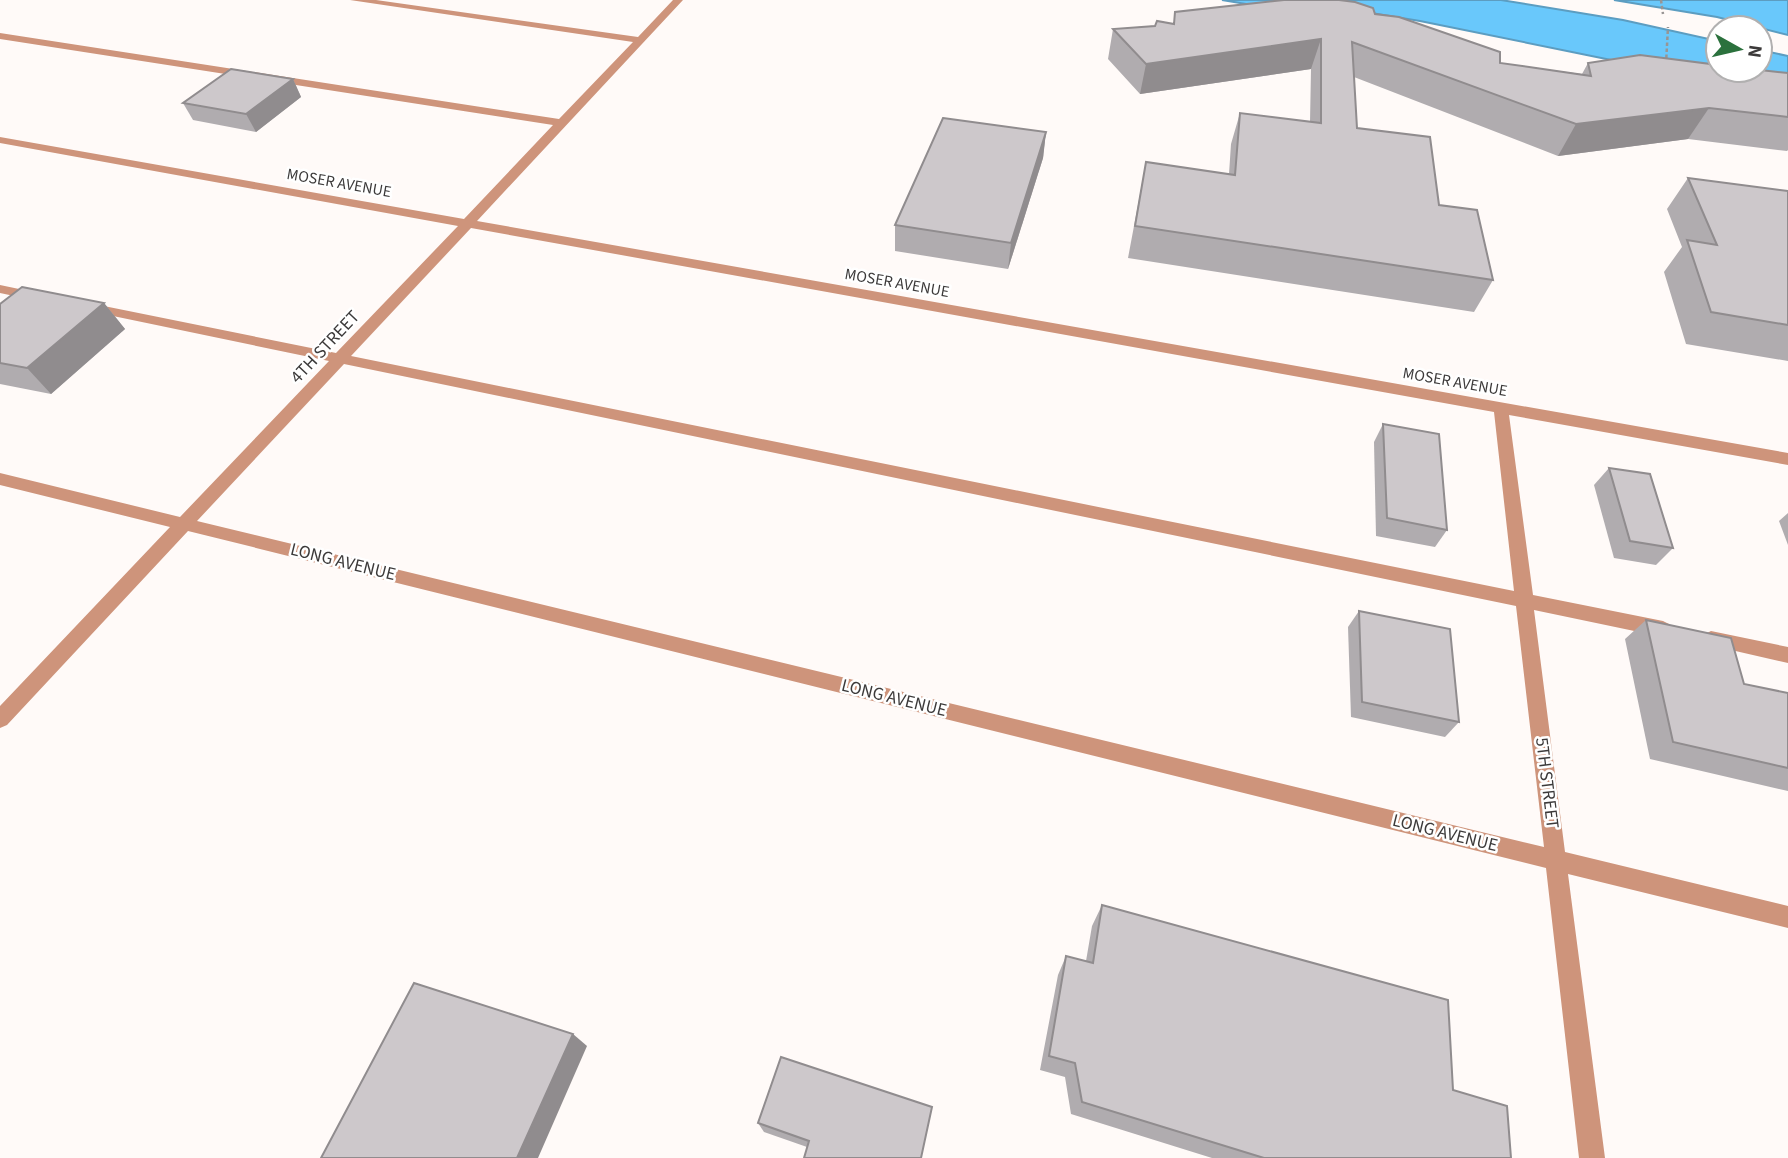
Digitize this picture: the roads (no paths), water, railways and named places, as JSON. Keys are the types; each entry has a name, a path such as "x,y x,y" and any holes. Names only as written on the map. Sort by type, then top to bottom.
{"street":[{"path":"355,0 640,40"},
{"name":"4TH STREET","path":"0,719 678,0"},
{"path":"0,36 562,123"},
{"name":"MOSER AVENUE","path":"0,140 1788,459"},
{"path":"0,289 1788,655"},
{"name":"5TH STREET","path":"1501,408 1592,1158"},
{"name":"LONG AVENUE","path":"0,479 1788,917"}],"water":[{"path":"1222,0 1292,0 1258,6"},
{"path":"1292,0 1501,0 1623,20 1704,38 1704,79 1420,21"},
{"path":"1614,0 1788,0 1788,35 1774,31 1774,14 1704,15"},
{"path":"1774,53 1788,56 1788,96 1729,84 1774,84"}]}
